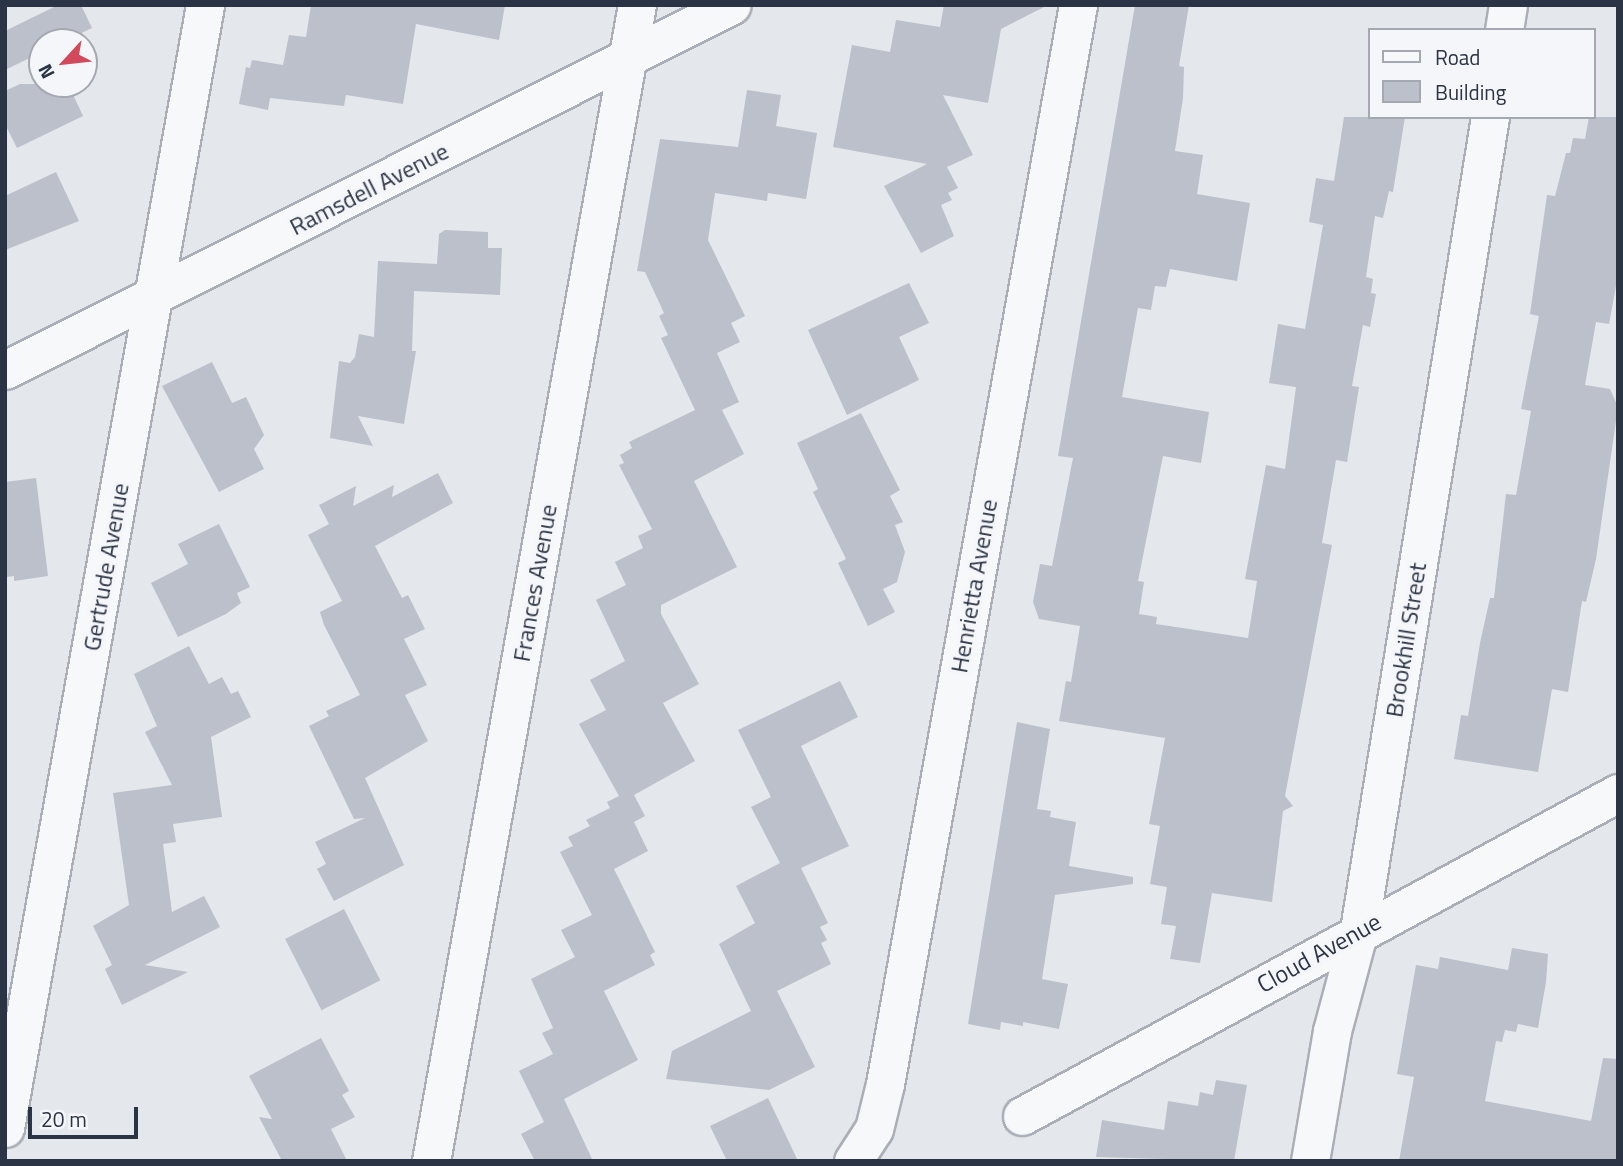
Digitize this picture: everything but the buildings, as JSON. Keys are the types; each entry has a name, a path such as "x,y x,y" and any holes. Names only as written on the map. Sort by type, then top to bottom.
{"street":[{"name":"Gertrude Avenue","path":"5,1128 205,5"},
{"name":"Frances Avenue","path":"431,1161 637,5"},
{"name":"Ramsdell Avenue","path":"5,370 732,5"},
{"name":"Henrietta Avenue","path":"853,1161 874,1129 885,1084 1078,5"},
{"path":"1504,28 1508,5"},
{"name":"Brookhill Street","path":"1310,1161 1332,1031 1359,930 1490,119"},
{"name":"Cloud Avenue","path":"1022,1116 1359,930 1618,793"}]}
